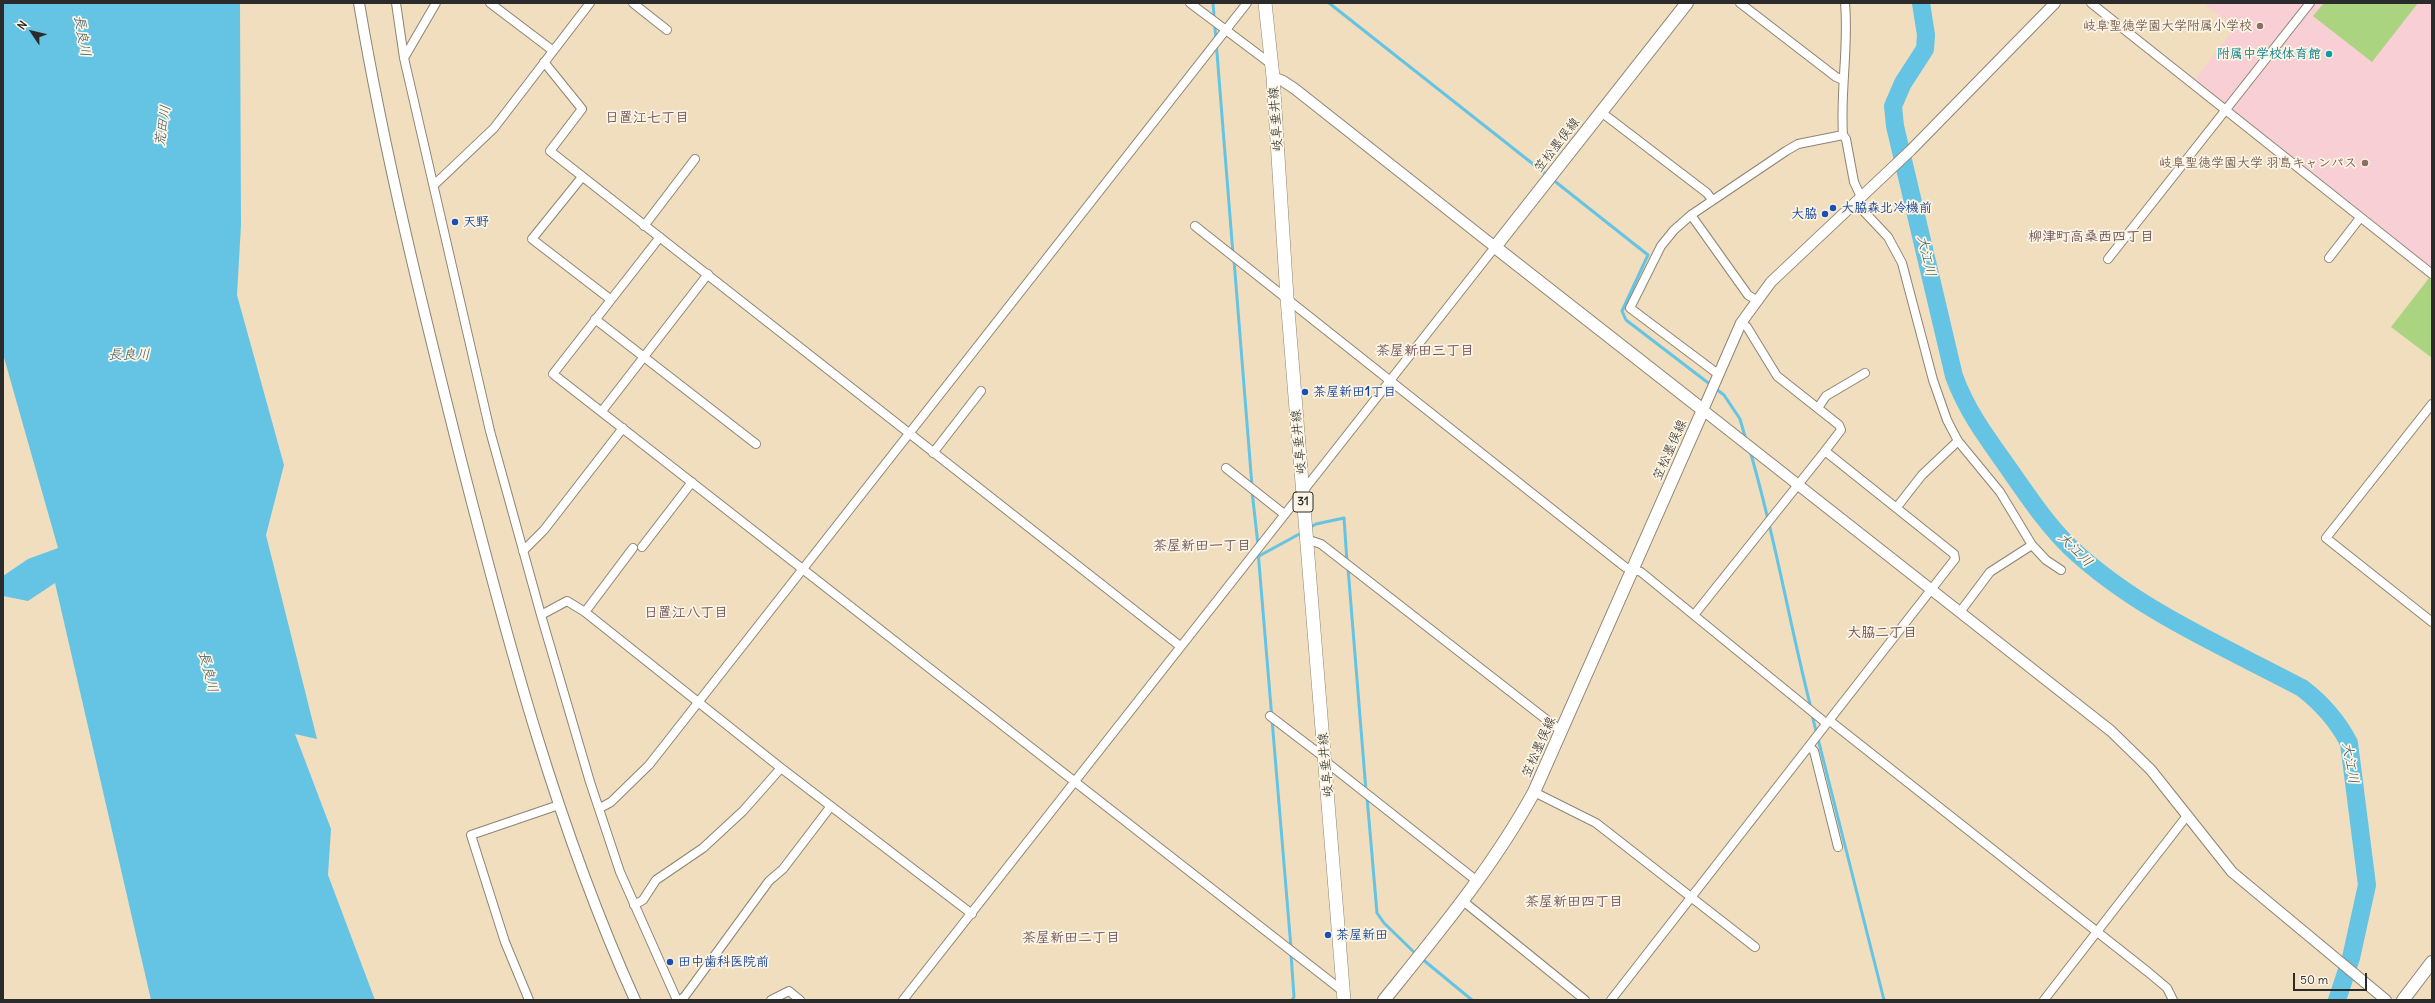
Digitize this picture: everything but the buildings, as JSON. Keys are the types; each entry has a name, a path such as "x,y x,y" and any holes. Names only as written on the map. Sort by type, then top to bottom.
{"main road":[{"name":"岐阜垂井線","path":"1265,3 1272,71 1287,298 1302,491 1344,996"},
{"name":"笠松墨俣線","path":"1384,1000 1463,901 1515,828 1534,792 1703,410 1495,247 1687,3"},
{"path":"2403,1000 2432,962"}],"street":[{"path":"359,3 385,144 432,343 488,564 523,689 567,830 602,927 635,1000"},
{"path":"396,3 404,58 490,431 541,615 620,872 677,1000"},
{"path":"404,58 436,3"},
{"path":"490,3 552,50"},
{"path":"434,185 494,128 552,50 590,3"},
{"path":"633,3 667,30"},
{"path":"903,1000 972,914 1388,381 1495,247 1283,80 1225,30 1190,3"},
{"path":"600,808 611,802 649,765 1247,3"},
{"path":"1740,3 1836,77 1843,80"},
{"path":"1845,3 1848,31 1843,80 1843,135 1846,140 1858,200 1888,237 1902,263 1933,380 1947,420 1958,441 2000,492 2032,545 2046,560 2061,570"},
{"path":"2055,3 1895,166 1785,267 1756,300 1741,324 1703,410 2111,731 2151,770 2186,817 2232,872 2384,998"},
{"path":"2091,3 2432,274"},
{"path":"2108,259 2310,3"},
{"path":"544,62 582,109 550,151 1180,646"},
{"path":"1601,112 1707,193 1712,200"},
{"path":"1718,374 1630,308 1662,246 1674,230 1691,215 1798,144 1843,135"},
{"path":"644,226 695,159"},
{"path":"582,177 532,239 610,299"},
{"path":"1691,215 1748,294 1756,300"},
{"path":"2329,258 2360,218"},
{"path":"1195,226 1287,298 1388,381 1625,567 1641,572 1828,722 2097,931 2167,988 2174,1000"},
{"path":"660,237 610,299 553,374 804,568 1075,781 1344,996"},
{"path":"602,411 708,274"},
{"path":"595,319 645,356 756,444"},
{"path":"1694,615 1841,430 1840,425 1777,376 1747,327 1741,324"},
{"path":"1818,408 1826,396 1865,373"},
{"path":"933,453 981,391"},
{"path":"2432,404 2326,538 2432,622"},
{"path":"524,551 544,530 623,428"},
{"path":"1897,508 1922,475 1958,441"},
{"path":"1611,1000 1955,559 1954,554 1825,451"},
{"path":"1226,468 1284,514"},
{"path":"642,547 692,482"},
{"path":"1306,539 1321,544 1561,731"},
{"path":"1960,612 1990,572 2032,545"},
{"path":"585,612 632,548"},
{"path":"541,615 567,601 585,612 781,768 972,914"},
{"path":"1270,716 1477,882"},
{"path":"1809,746 1814,751 1838,847"},
{"path":"634,905 643,900 656,880 703,848 744,811 781,768"},
{"path":"1534,792 1596,823 1755,947"},
{"path":"529,1000 505,942 471,835 553,806"},
{"path":"680,1000 685,996 769,881 783,868 831,806"},
{"path":"2044,1000 2186,817"},
{"path":"1463,901 1585,1000"},
{"path":"772,1000 789,991 800,1000"}],"shaded area":[{"name":"岐阜聖徳学園大学 羽島キャンパス","path":"2207,3 2432,3 2432,268 2194,81 2235,27 2205,5"}],"green space":[{"path":"2324,3 2418,3 2372,62 2313,16"},
{"path":"2429,278 2432,281 2432,358 2391,327"}],"water":[{"name":"長良川","path":"3,3 240,3 241,225 237,295 284,465 266,535 317,739 295,734 331,829 328,875 375,1000 151,1000 55,583 28,601 3,596 3,576 28,559 58,548 3,354"}],"waterway":[{"path":"1213,3 1233,254"},
{"path":"1329,3 1547,175"},
{"name":"大江川","path":"1921,3 1926,35 1925,49 1903,83 1893,106 1895,126 1954,376 1959,389 1978,425 2023,490 2046,520 2071,548 2097,570 2152,608 2182,626 2302,688 2317,700 2329,713 2349,743 2367,885 2351,958 2337,1000"},
{"path":"1552,179 1648,255 1622,311 1626,320 1724,395 1740,419 1746,440"},
{"path":"1234,260 1252,486"},
{"path":"1750,451 1767,514 1811,708"},
{"path":"1252,491 1258,545"},
{"path":"1309,528 1316,524 1344,518 1347,562"},
{"path":"1259,556 1303,532"},
{"path":"1258,551 1291,948"},
{"path":"1348,568 1366,791"},
{"path":"1812,715 1884,1000"},
{"path":"1367,797 1377,913 1384,923 1417,955"},
{"path":"1291,954 1294,997 1292,1000"},
{"path":"1421,958 1472,1000"}],"place":[{"name":"岐阜聖徳学園大学附属小学校","path":"2260,26"},
{"name":"附属中学校体育館","path":"2329,54"},
{"name":"岐阜聖徳学園大学 羽島キャンパス","path":"2365,163"},
{"name":"大脇森北冷機前","path":"1833,208"},
{"name":"大脇","path":"1825,214"},
{"name":"天野","path":"455,222"},
{"name":"茶屋新田1丁目","path":"1305,392"},
{"name":"茶屋新田","path":"1328,935"},
{"name":"田中歯科医院前","path":"670,962"}],"district":[{"name":"日置江七丁目","path":"647,118"},
{"name":"柳津町高桑西四丁目","path":"2091,237"},
{"name":"茶屋新田三丁目","path":"1425,351"},
{"name":"茶屋新田一丁目","path":"1202,546"},
{"name":"日置江八丁目","path":"686,613"},
{"name":"大脇二丁目","path":"1882,633"},
{"name":"茶屋新田四丁目","path":"1574,902"},
{"name":"茶屋新田二丁目","path":"1071,938"}],"water label":[{"name":"荒田川","path":"163,126"}]}
